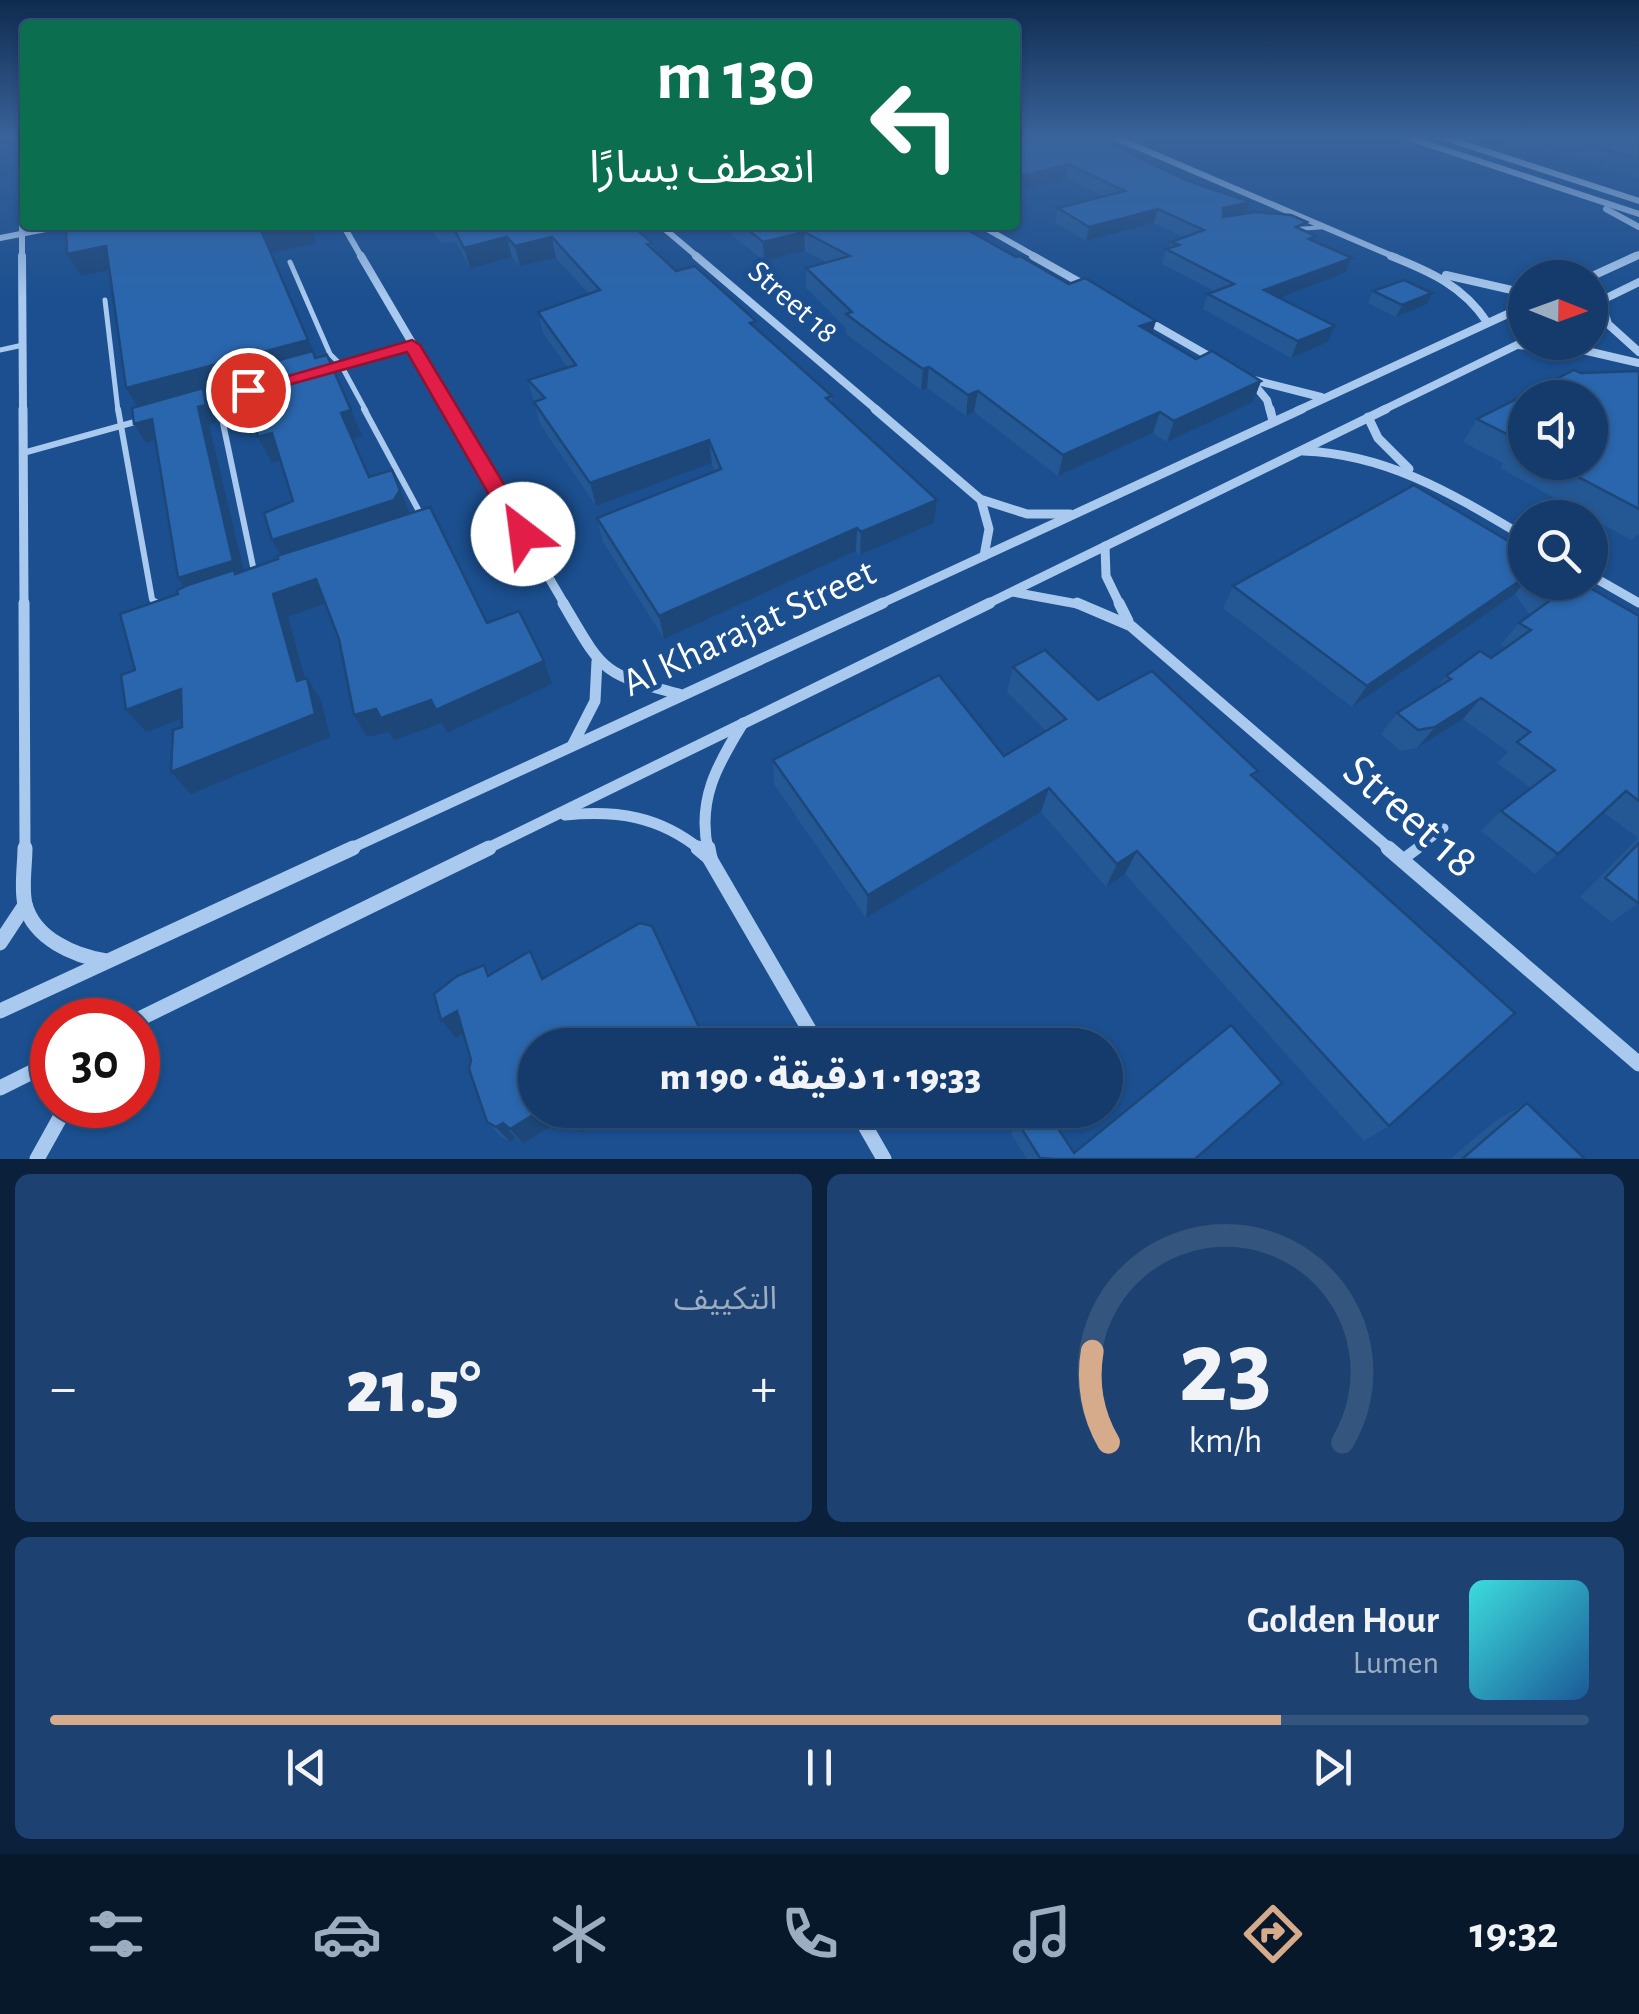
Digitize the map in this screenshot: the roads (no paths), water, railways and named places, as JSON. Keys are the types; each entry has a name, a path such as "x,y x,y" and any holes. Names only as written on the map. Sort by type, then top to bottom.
{"street":[{"path":"1239,190 1426,269 1472,298 1488,322"},
{"path":"1564,190 1639,227"},
{"path":"1566,190 1639,214"},
{"path":"1608,190 1639,199"},
{"path":"22,230 25,905 44,936 56,946 71,954 109,961"},
{"path":"0,238 42,230"},
{"path":"346,230 598,661 642,687 680,694"},
{"name":"Street 18","path":"666,230 980,499 1027,514 1078,513"},
{"path":"989,230 1097,292"},
{"path":"1608,268 1638,254"},
{"path":"1426,269 1508,288"},
{"path":"1608,297 1639,282"},
{"path":"1130,311 1231,369"},
{"name":"Al Kharajat Street","path":"0,1011 1508,313"},
{"path":"1608,324 1639,352"},
{"name":"Al Kharajat Street","path":"160,1009 1508,349"},
{"path":"1608,355 1639,363"},
{"path":"1273,422 1267,400 1248,378 1324,398"},
{"path":"1368,417 1387,448 1426,481"},
{"path":"1297,452 1370,458 1426,481 1508,528"},
{"path":"980,499 989,529 984,556"},
{"name":"Street 18","path":"1105,546 1106,576 1131,626"},
{"path":"1608,585 1639,603"},
{"name":"Street 18","path":"1012,592 1073,601 1131,626 1639,1064"},
{"path":"574,744 594,701 598,661"},
{"path":"743,723 705,790 702,827 710,858 808,1028"},
{"path":"553,816 612,811 650,818 681,833 710,858"},
{"path":"0,944 25,905"},
{"path":"0,1088 30,1073"},
{"path":"37,1159 54,1128"},
{"path":"866,1128 884,1159"}],"lane":[{"path":"1284,226 1326,227"},
{"path":"290,262 330,354 341,365 420,512 410,532"},
{"path":"105,300 120,426 152,599 160,609 170,609"},
{"path":"0,350 23,345"},
{"path":"306,374 412,345"},
{"path":"202,404 236,394"},
{"path":"218,399 258,586"},
{"path":"23,452 153,417"},
{"path":"1402,860 1444,828"}]}
